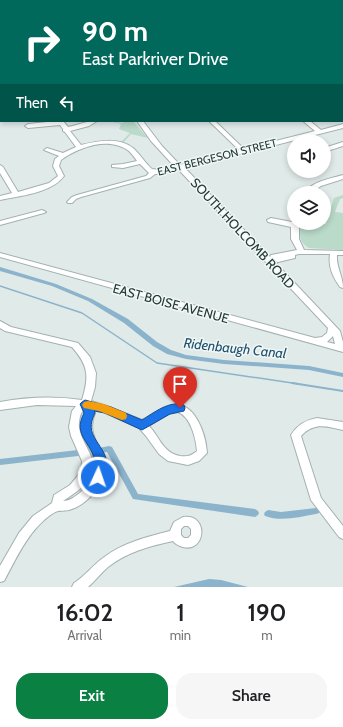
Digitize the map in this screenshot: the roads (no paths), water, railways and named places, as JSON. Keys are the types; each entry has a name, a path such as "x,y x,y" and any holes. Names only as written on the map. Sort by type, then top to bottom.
{"street":[{"path":"28,126 60,122 80,147"},
{"path":"65,130 87,125 92,122"},
{"name":"SOUTH HOLCOMB ROAD","path":"140,122 145,131 272,260 332,327 337,333 342,348"},
{"path":"213,122 243,151"},
{"path":"307,122 319,132"},
{"name":"EAST BERGESON STREET","path":"63,155 80,147 102,143 118,144 131,150 152,172 159,172 342,127"},
{"path":"331,148 343,144"},
{"path":"0,198 45,186 60,179 61,176 56,163 63,155 47,150"},
{"name":"EAST BERGESON STREET","path":"114,166 124,166 141,162"},
{"path":"0,167 16,194"},
{"path":"70,202 79,196 148,177 152,172"},
{"path":"314,186 343,177"},
{"path":"0,223 42,212"},
{"path":"271,220 287,223"},
{"path":"294,230 295,239 302,252"},
{"path":"334,252 333,267 343,285"},
{"path":"272,260 274,257 288,253 343,253"},
{"name":"EAST BOISE AVENUE","path":"0,255 342,348"},
{"path":"0,324 8,329 75,344 90,365 92,373 92,380 85,404 77,410 74,423 75,432 88,463 86,472 81,482 72,491 58,498 57,505 42,514 27,530 0,577"},
{"path":"313,341 324,340 330,337 332,327"},
{"path":"0,406 32,401 85,404 108,410 142,425 151,436 157,447 164,454 171,457 186,462 196,460 202,453 202,445 191,416 187,411 180,408 167,410 142,425"},
{"path":"343,426 324,422 311,422 301,428 296,435 316,500 343,534"},
{"path":"78,587 89,579 108,560 133,547 175,535"}],"water":[{"path":"209,579 221,580 248,587 174,587"}],"waterway":[{"name":"Ridenbaugh Canal","path":"0,269 54,285 90,300 126,321 155,344 169,352 186,357 224,362 309,368 343,375"},
{"path":"0,286 82,313 157,363 299,384"},
{"path":"292,383 343,391"},
{"path":"102,450 109,449 136,497 255,513"},
{"path":"0,462 78,453"},
{"path":"268,514 281,516 316,511"}]}
